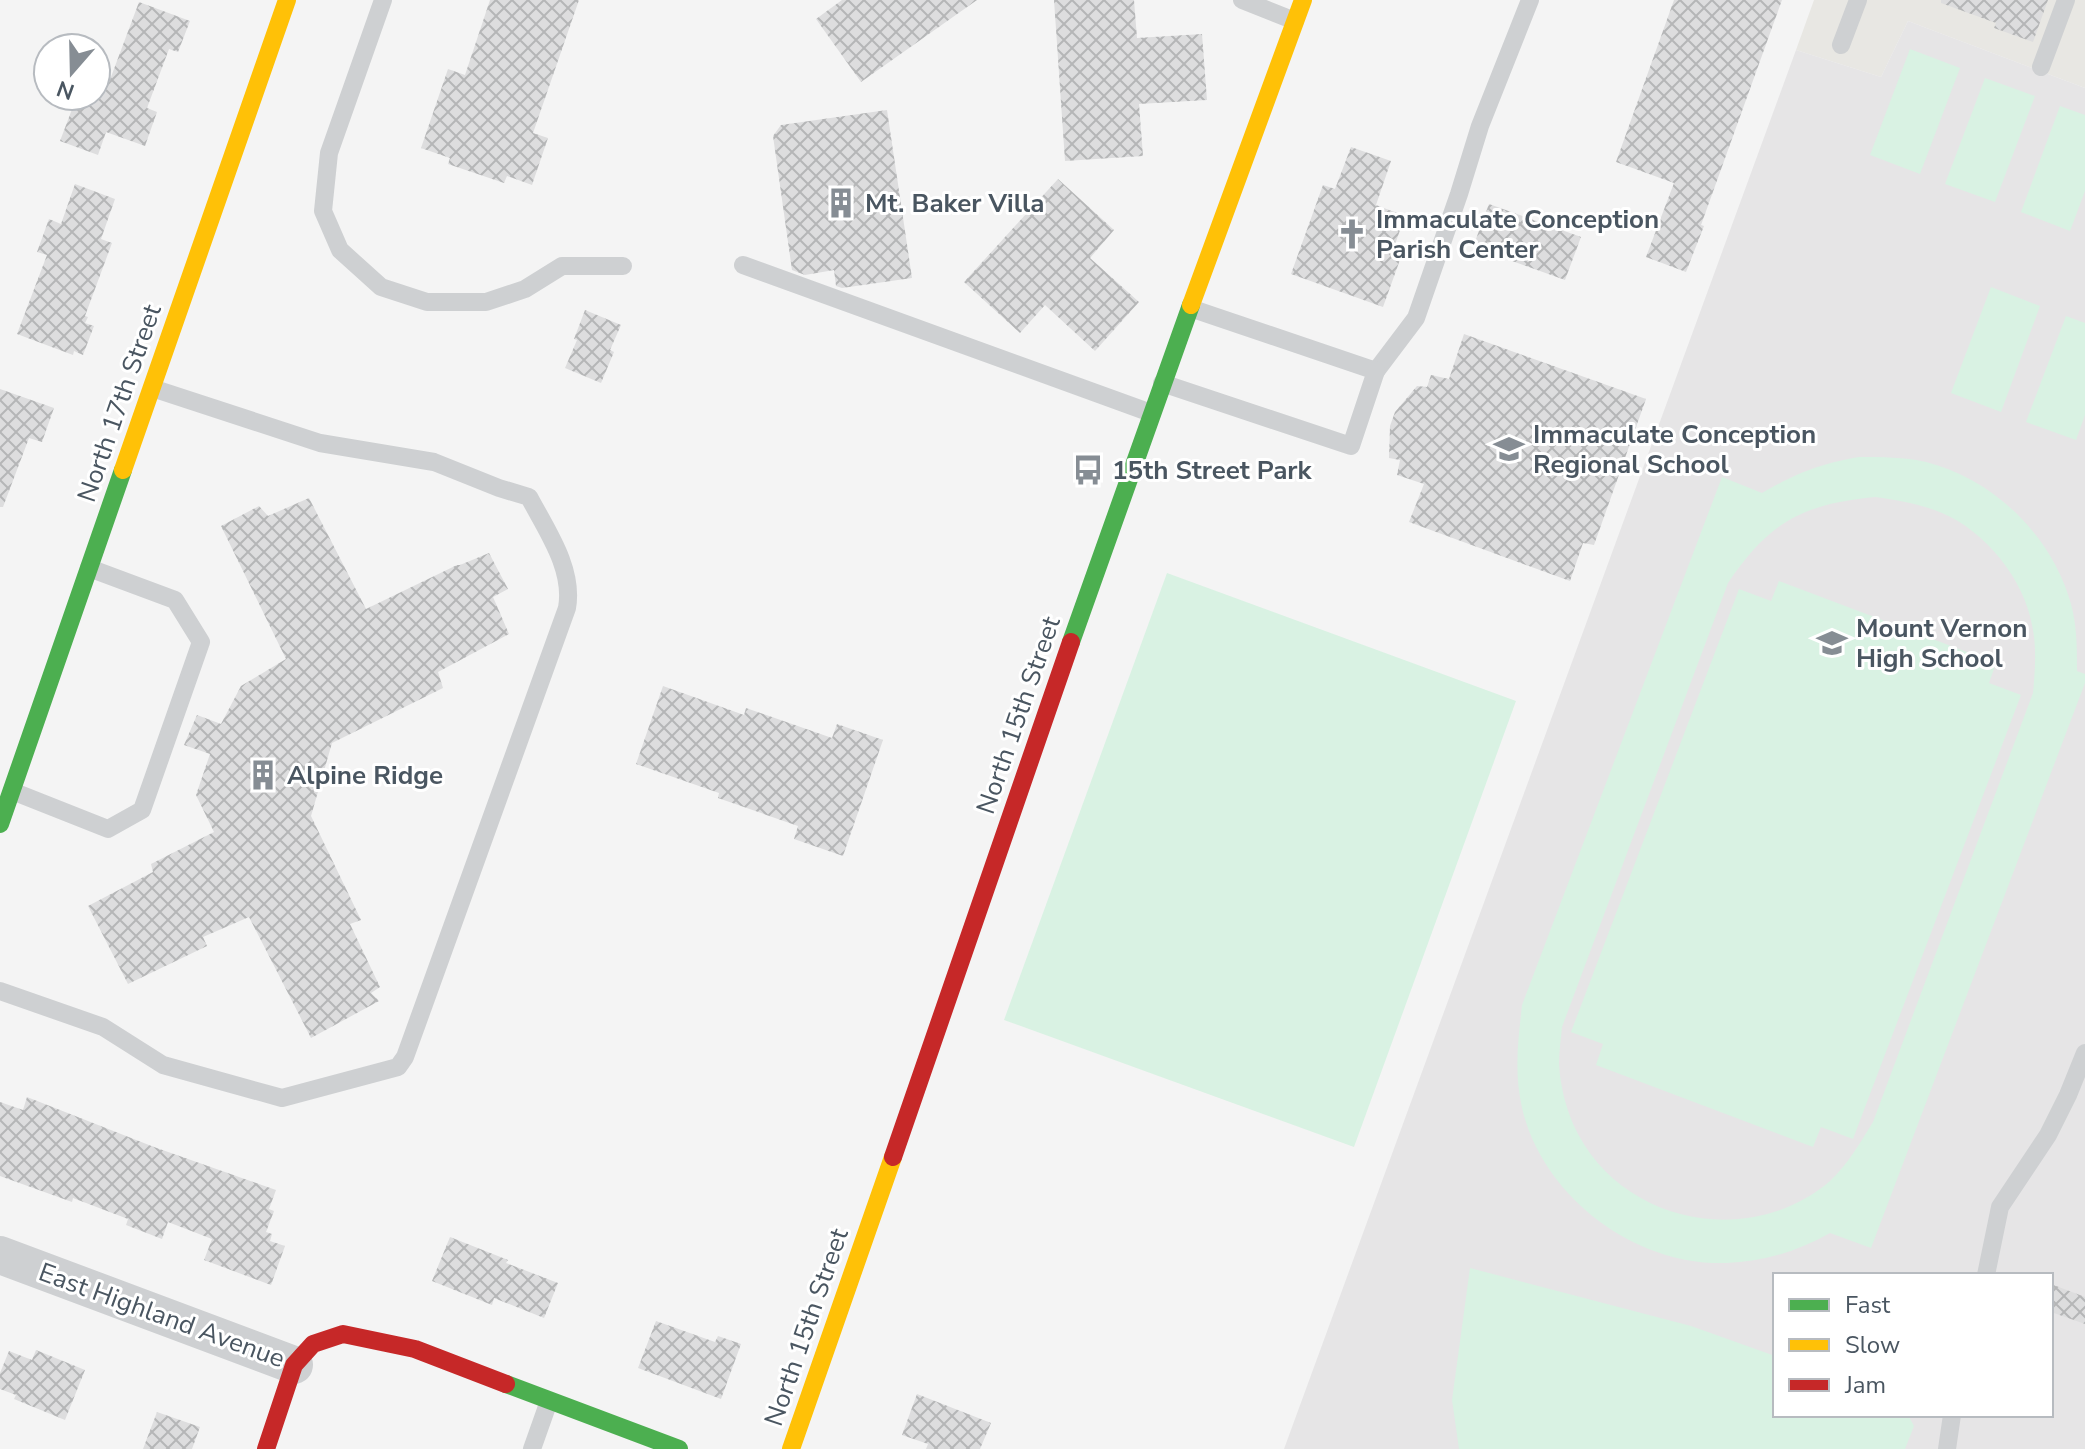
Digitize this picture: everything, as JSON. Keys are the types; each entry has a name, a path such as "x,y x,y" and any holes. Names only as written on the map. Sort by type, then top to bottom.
{"street":[{"name":"North 17th Street","path":"0,824 287,0"},
{"name":"North 15th Street","path":"791,1449 1151,413 1303,0"},
{"name":"East Highland Avenue","path":"0,1255 294,1365 313,1344 343,1334 415,1349 679,1449"},
{"path":"266,1449 294,1365"}],"lane":[{"path":"383,0 329,153 323,211 340,250 381,287 427,302 486,302 525,289 562,266 623,266"},
{"path":"1242,0 1295,21"},
{"path":"1162,383 1351,446 1376,371 1416,318 1480,126 1530,0"},
{"path":"1841,45 1858,0"},
{"path":"2041,67 2066,0"},
{"path":"743,265 1151,413"},
{"path":"1190,308 1376,371"},
{"path":"0,991 103,1027 163,1065 282,1098 398,1067 405,1057 567,608 570,591 558,550 529,497 434,462 320,443 152,388"},
{"path":"12,791 108,829 142,810 201,642 175,600 89,568"},
{"path":"1986,1273 2000,1207 2048,1135 2085,1053"},
{"path":"532,1449 549,1401"},
{"path":"1947,1449 1952,1417"}],"shaded area":[{"path":"1814,0 2085,0 2085,88 1908,21 1881,77 1796,50"},
{"name":"Mount Vernon High School","path":"1908,21 2085,88 2085,1449 1284,1449 1796,50 1881,77"}],"green space":[{"path":"1910,49 1960,68 1920,174 1870,155"},
{"path":"1985,78 2035,96 1995,202 1945,184"},
{"path":"2060,106 2085,115 2085,191 2070,231 2021,212"},
{"path":"1991,287 2040,306 2001,412 1951,393"},
{"path":"2066,316 2085,323 2085,415 2076,440 2026,422"},
{"path":"1859,457 1909,459 1951,470 1997,496 2017,514 2035,534 2062,579 2074,621 2077,671 2085,674 2085,683 1871,1248 1830,1233 1767,1258 1726,1263 1692,1261 1659,1253 1627,1239 1598,1220 1572,1197 1550,1170 1533,1140 1522,1108 1518,1056 1522,1005 1722,477 1762,493 1809,470","holes":["1875,497 1942,513 1973,532 2000,558 2028,608 2035,651 2033,693 1873,1122 1830,1181 1799,1202 1764,1215 1729,1220 1693,1217 1658,1207 1627,1189 1599,1165 1578,1134 1567,1109 1559,1058 1562,1027 1728,583 1758,545 1790,520 1827,505"]},
{"path":"1167,573 1516,701 1354,1147 1004,1020"},
{"path":"1779,581 1996,663 1989,683 2021,695 1853,1139 1821,1127 1813,1147 1596,1065 1603,1044 1571,1032 1739,589 1771,601"},
{"path":"1470,1268 1691,1326 1773,1355 1773,1417 1909,1417 1914,1426 1905,1449 1459,1449 1452,1400"}],"building":[{"path":"490,0 579,0 533,133 548,138 532,185 507,176 504,183 448,164 450,158 421,148 448,69 465,75"},
{"path":"842,0 977,0 861,82 816,19"},
{"name":"Mt. Baker Villa","path":"1054,0 1134,0 1137,38 1202,34 1207,100 1139,104 1143,156 1065,161"},
{"path":"1674,0 1782,0 1686,272 1646,257 1674,183 1616,162"},
{"path":"1941,0 2048,0 2033,42 1994,28 1996,23 1941,3"},
{"path":"139,2 190,21 178,52 169,49 147,108 157,112 145,146 106,132 98,155 60,141 71,112 112,112 112,74"},
{"name":"Mt. Baker Villa","path":"887,110 912,278 842,288 836,286 834,270 805,275 792,270 773,136 781,125"},
{"name":"Immaculate Conception Parish Center","path":"1351,147 1391,161 1376,205 1405,216 1392,253 1401,257 1383,307 1291,274 1323,185 1335,189"},
{"name":"Mt. Baker Villa","path":"1058,179 1114,230 1090,258 1139,302 1095,351 1045,305 1020,333 964,282"},
{"path":"75,184 115,199 101,239 112,243 85,316 88,317 85,323 94,326 83,355 74,351 73,355 17,334 47,255 37,252 49,219 61,224"},
{"path":"1489,204 1581,237 1565,280 1473,247"},
{"path":"585,310 621,325 601,383 565,368"},
{"name":"Immaculate Conception Regional School","path":"1464,334 1646,399 1594,545 1583,543 1570,581 1409,522 1424,484 1397,475 1400,460 1389,458 1390,426 1395,412 1417,386 1427,387 1431,375 1449,379"},
{"path":"0,389 54,408 42,442 29,438 3,507 0,507"},
{"name":"Alpine Ridge","path":"309,498 366,609 489,553 508,589 493,597 509,634 438,672 443,688 332,743 311,816 361,920 350,924 380,987 371,993 379,1001 311,1038 249,917 203,937 207,946 128,984 88,906 153,872 151,864 214,832 196,795 210,754 184,745 197,715 221,724 241,686 286,659 221,526 259,506 268,516"},
{"path":"663,686 744,715 746,708 832,738 837,724 883,740 843,856 794,839 798,826 718,798 719,793 636,764"},
{"path":"27,1097 154,1147 276,1190 269,1209 274,1211 266,1232 272,1234 270,1241 285,1246 271,1285 204,1260 212,1239 168,1222 162,1239 126,1225 128,1219 0,1176 0,1102 23,1110"},
{"path":"450,1237 558,1283 544,1318 494,1298 492,1305 432,1281"},
{"path":"2053,1285 2085,1297 2085,1324 2053,1313"},
{"path":"656,1321 715,1342 718,1336 741,1344 721,1399 638,1368"},
{"path":"36,1350 85,1370 65,1420 14,1399 16,1395 0,1389 0,1373 9,1351 32,1360"},
{"path":"917,1394 991,1423 980,1449 926,1449 928,1444 902,1435"},
{"path":"157,1412 200,1427 192,1449 143,1449"}],"traffic: fast":[{"path":"1071,642 1191,305"},
{"path":"0,824 123,470"},
{"path":"506,1384 679,1449"}],"traffic: slow":[{"path":"123,470 287,0"},
{"path":"1191,305 1303,0"},
{"path":"791,1449 893,1157"}],"traffic: jam":[{"path":"893,1157 1071,642"},
{"path":"266,1449 294,1365 313,1344 343,1334 415,1349 506,1384"}],"place":[{"name":"Mt. Baker Villa","path":"841,203"},
{"name":"Immaculate Conception Parish Center","path":"1352,234"},
{"name":"Immaculate Conception Regional School","path":"1509,449"},
{"name":"15th Street Park","path":"1088,470"},
{"name":"Mount Vernon High School","path":"1832,643"},
{"name":"Alpine Ridge","path":"263,775"}]}
